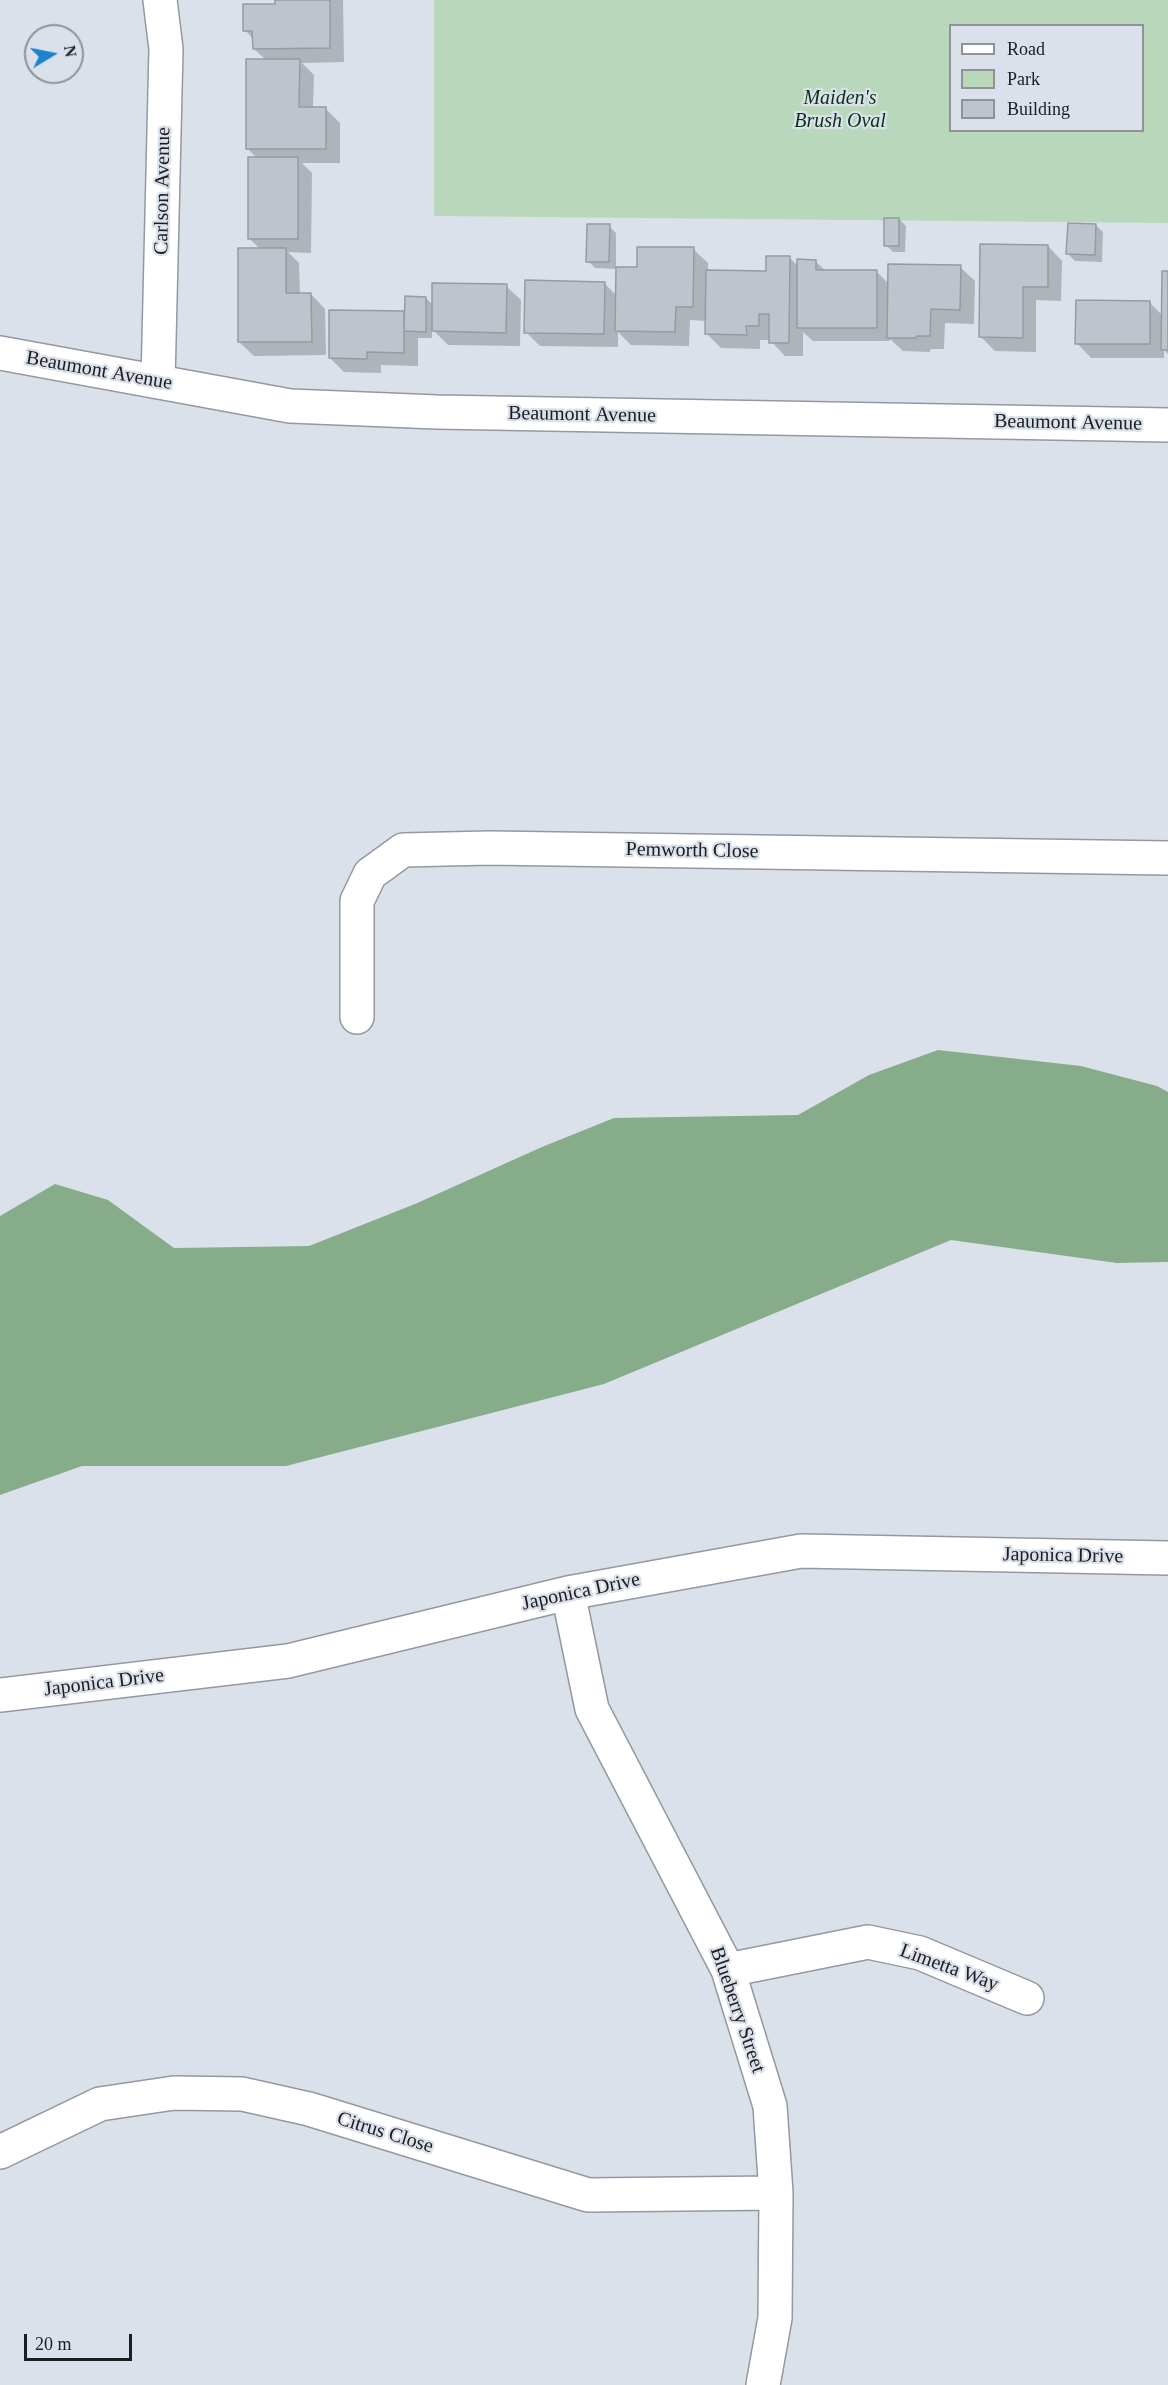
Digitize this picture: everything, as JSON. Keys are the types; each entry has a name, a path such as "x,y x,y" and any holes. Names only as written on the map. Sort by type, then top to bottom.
{"street":[{"name":"Carlson Avenue","path":"158,382 166,49 160,0"},
{"name":"Beaumont Avenue","path":"0,353 290,406 437,412 1168,425"},
{"name":"Pemworth Close","path":"357,1017 357,901 370,874 403,850 489,848 1168,858"},
{"name":"Japonica Drive","path":"0,1695 288,1661 568,1593 801,1551 1168,1558"},
{"name":"Blueberry Street","path":"568,1593 592,1709 728,1970 770,2106 777,2193 775,2318 763,2385"},
{"name":"Limetta Way","path":"728,1970 868,1942 920,1953 1027,1998"},
{"name":"Citrus Close","path":"0,2152 100,2104 174,2093 242,2094 309,2109 588,2196 777,2193"}],"green space":[{"name":"Maiden's Brush Oval","path":"434,0 1168,0 1168,223 434,216"},
{"path":"938,1050 1081,1066 1157,1086 1168,1092 1168,1262 1117,1263 951,1240 604,1384 286,1466 82,1466 0,1495 0,1216 55,1184 108,1200 174,1248 309,1246 415,1204 542,1147 614,1118 798,1115 869,1075"}],"building":[{"path":"275,0 330,0 330,48 253,49 252,31 243,31 243,4 275,4"},
{"path":"246,59 300,59 299,107 326,107 326,149 246,149"},
{"path":"248,157 298,157 298,239 248,239"},
{"path":"884,218 899,218 899,246 884,246"},
{"path":"1068,223 1096,224 1095,255 1066,254"},
{"path":"587,224 610,224 609,262 586,262"},
{"path":"980,244 1048,245 1048,287 1023,287 1023,338 979,337"},
{"path":"637,247 694,247 693,307 676,307 675,332 615,331 616,267 637,267"},
{"path":"238,248 286,248 286,293 311,293 312,342 238,342"},
{"path":"766,256 790,256 789,343 769,343 769,314 759,314 759,326 746,326 747,335 705,334 706,270 766,271"},
{"path":"797,259 816,260 816,270 877,270 877,328 797,328"},
{"path":"888,264 961,265 960,310 931,309 930,336 887,338"},
{"path":"1162,271 1168,271 1168,350 1161,350"},
{"path":"525,280 605,282 604,334 524,333"},
{"path":"432,283 507,284 506,333 432,331"},
{"path":"405,296 426,297 426,332 404,331"},
{"path":"1076,300 1150,301 1150,344 1075,344"},
{"path":"329,310 404,311 404,353 367,352 367,359 329,358"}]}
